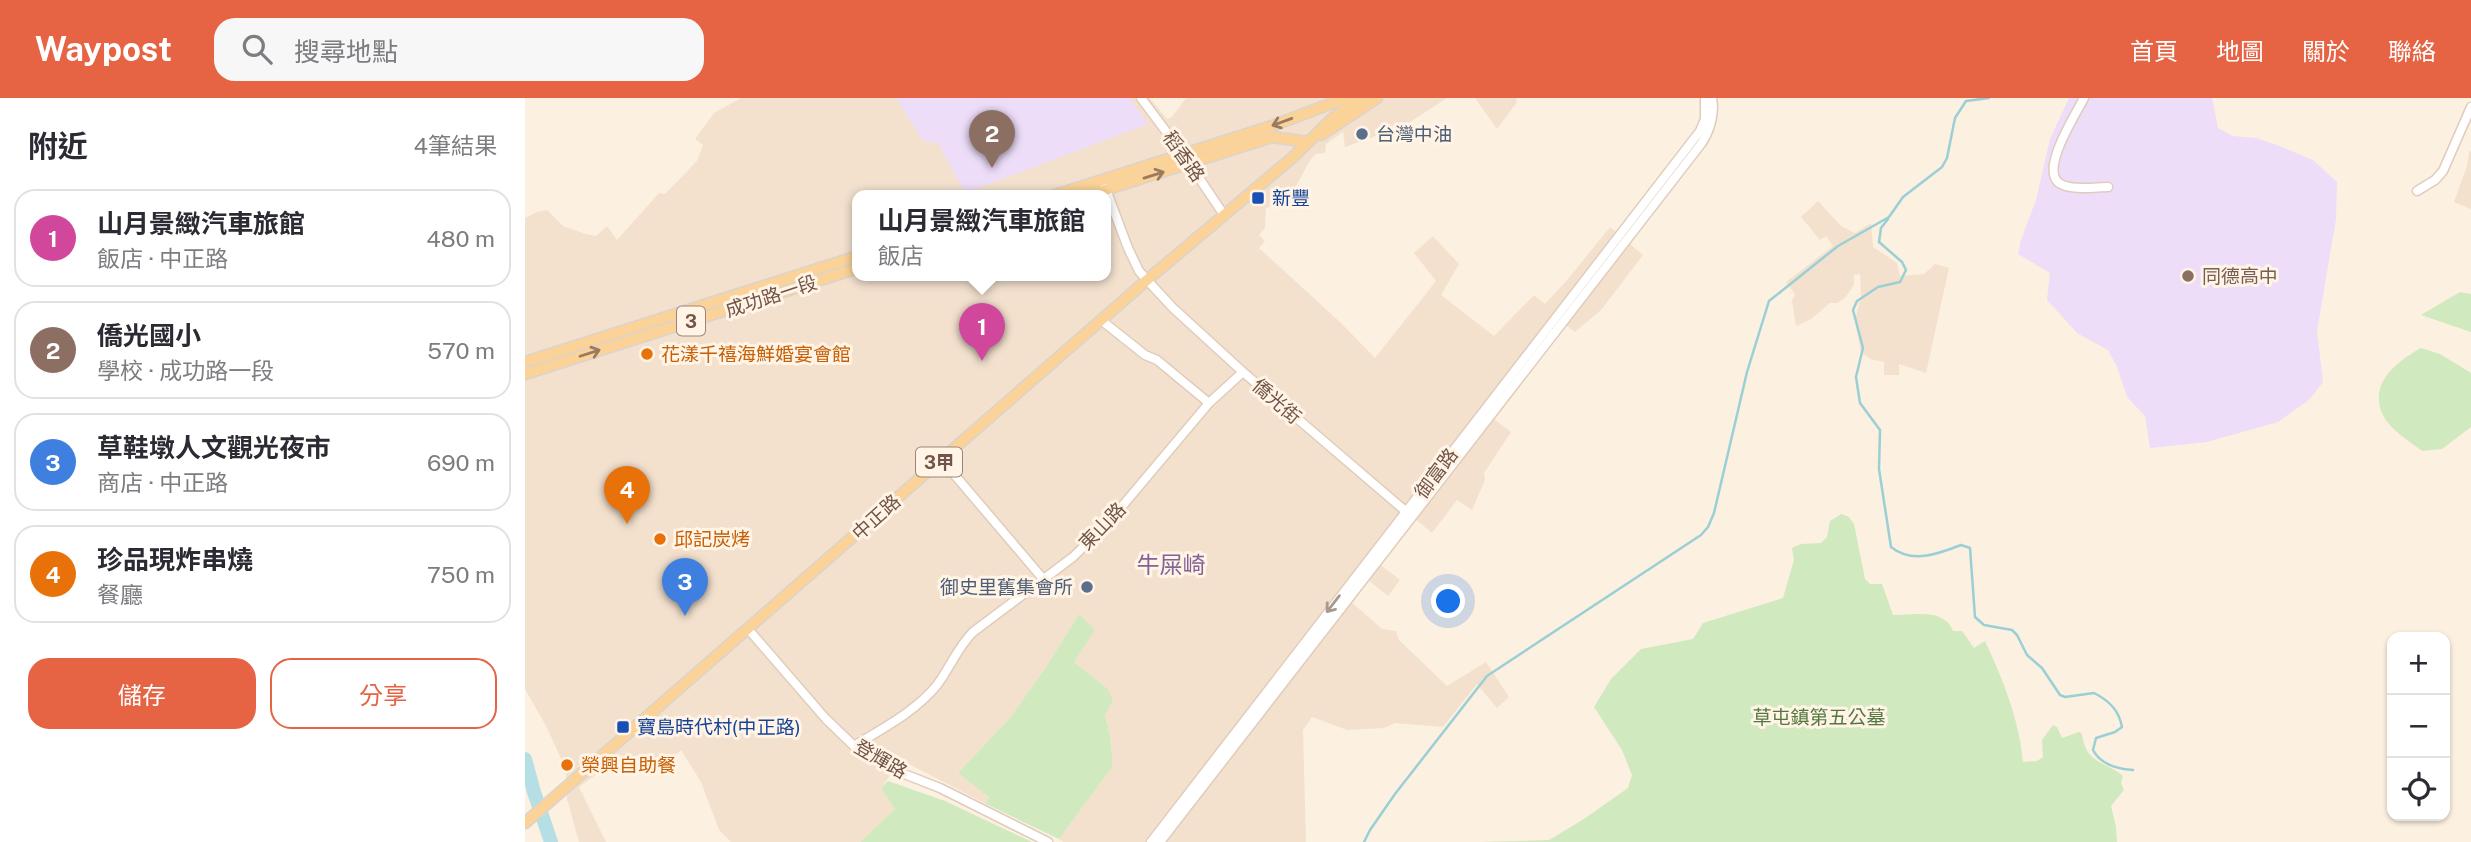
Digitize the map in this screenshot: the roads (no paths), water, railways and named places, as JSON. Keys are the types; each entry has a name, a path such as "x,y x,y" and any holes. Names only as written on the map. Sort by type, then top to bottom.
{"main road":[{"path":"1096,190 1183,154 1272,126 1346,98"},
{"name":"中正路","path":"527,822 1333,118 1361,98"},
{"name":"中正路","path":"1308,142 1334,128 1377,98"},
{"path":"1080,190 1190,164 1272,137 1308,142"},
{"name":"成功路一段","path":"525,362 852,258"},
{"name":"成功路一段","path":"525,374 852,270"}],"street":[{"name":"稻香路","path":"1142,98 1224,215"},
{"name":"御富路","path":"1160,842 1700,131 1705,119 1705,98"},
{"name":"御富路","path":"1151,842 1707,135 1712,118 1712,98"},
{"path":"2084,98 2059,147 2053,165 2054,176 2059,183 2071,187 2108,187"},
{"path":"2417,191 2435,180 2443,171 2471,107"},
{"name":"僑光街","path":"1104,185 1106,190"},
{"name":"僑光街","path":"1111,203 1139,271 1173,308 1243,372 1410,514"},
{"path":"1101,320 1135,348 1157,360 1209,403"},
{"name":"東山路","path":"854,746 912,710 936,686 964,641 1073,557 1108,523 1209,403 1243,372"},
{"path":"941,460 1044,580"},
{"name":"登輝路","path":"748,629 826,719 854,746 889,768 940,788 1048,842"}],"waterway":[{"path":"1364,842 1395,794 1487,676 1701,535 1708,527 1714,513 1747,372 1769,301 1838,246 1889,217 1903,197 1942,167 1947,158 1955,118 1966,101 1989,98"},
{"path":"1888,219 1881,228 1879,242 1902,262 1906,270 1900,282 1878,287 1857,301 1853,310 1863,348 1856,377 1860,403 1880,430 1879,469 1891,547 1916,556 1934,554 1961,545 1970,548 1975,617 1984,625 2012,630 2027,655 2042,668 2060,695 2065,697 2094,693 2105,699 2116,711 2122,727 2096,738 2093,750 2100,759 2110,765 2133,770"},
{"path":"525,759 551,842"}],"place":[{"name":"台灣中油","path":"1362,134"},
{"name":"僑光國小","path":"992,168"},
{"name":"新豐","path":"1258,198"},
{"name":"同德高中","path":"2188,276"},
{"name":"花漾千禧海鮮婚宴會館","path":"647,354"},
{"name":"山月景緻汽車旅館","path":"982,361"},
{"name":"珍品現炸串燒","path":"627,524"},
{"name":"邱記炭烤","path":"660,539"},
{"name":"御史里舊集會所","path":"1087,587"},
{"name":"草鞋墩人文觀光夜市","path":"685,616"},
{"name":"寶島時代村(中正路)","path":"623,727"},
{"name":"榮興自助餐","path":"567,765"}],"district":[{"name":"牛屎崎","path":"1171,564"}],"park label":[{"name":"草屯鎮第五公墓","path":"1819,717"}]}
